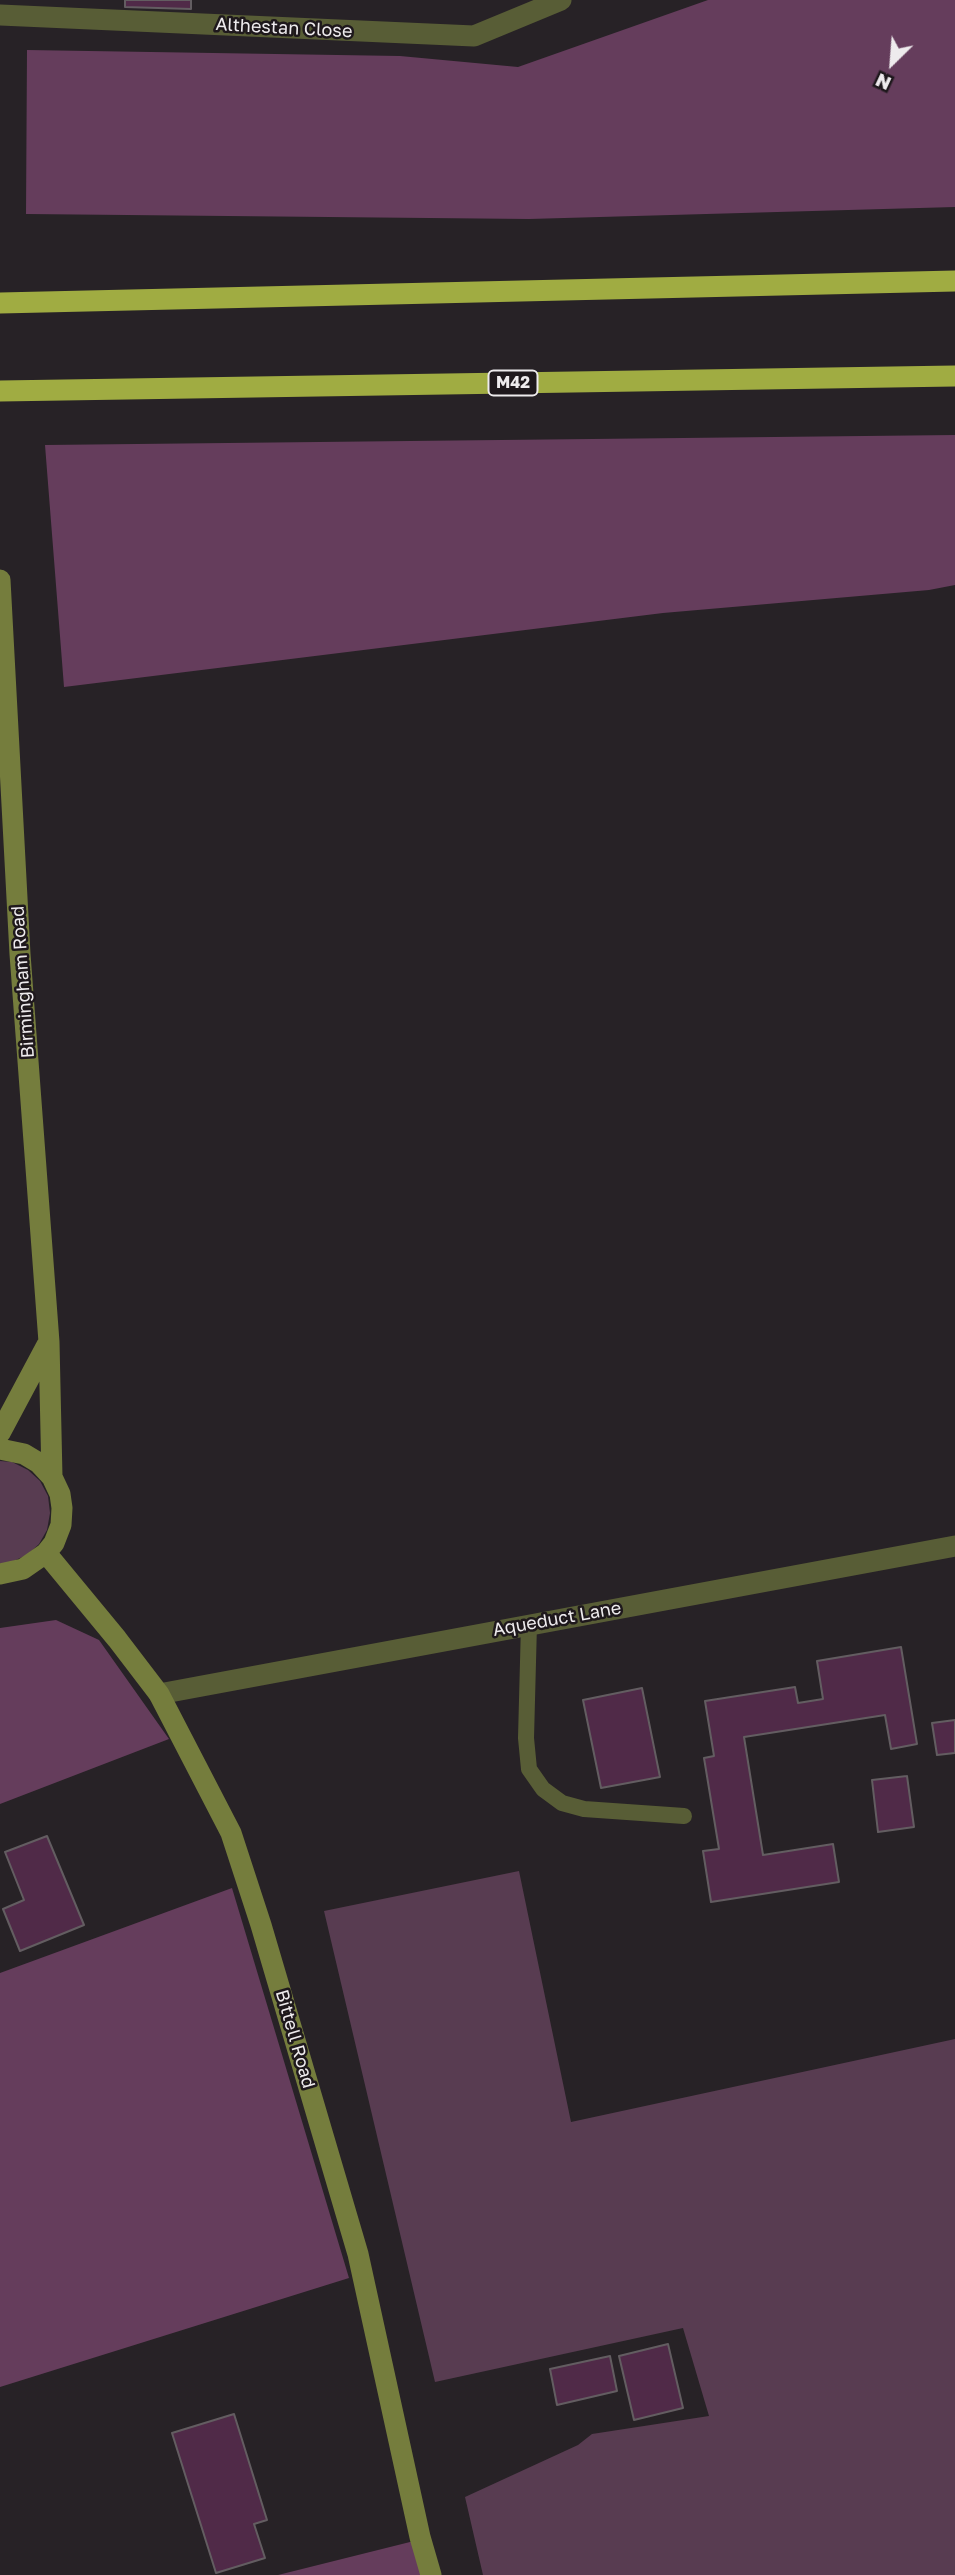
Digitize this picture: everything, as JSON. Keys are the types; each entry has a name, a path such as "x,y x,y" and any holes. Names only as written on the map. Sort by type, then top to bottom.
{"highway":[{"path":"0,303 955,281"},
{"name":"M42","path":"0,391 955,376"}],"main road":[{"name":"Birmingham Road","path":"0,580 20,954 49,1342 52,1477 60,1494 61,1516 54,1543 46,1553"},
{"path":"0,1433 49,1342"},
{"path":"0,1449 24,1454 39,1463 52,1477"},
{"path":"4,1575 34,1564 46,1553"},
{"name":"Bittell Road","path":"46,1553 159,1694 231,1833 261,1925 358,2254 420,2537 431,2575"}],"street":[{"name":"Althestan Close","path":"0,15 474,36 561,0"},
{"name":"Aqueduct Lane","path":"159,1694 955,1546"}],"lane":[{"path":"529,1624 526,1738 529,1769 542,1790 562,1803 584,1809 684,1816"}],"shaded area":[{"path":"708,0 955,0 955,207 529,219 26,214 27,50 400,56 518,67"},
{"path":"955,435 955,585 929,590 663,613 64,687 45,445"},
{"path":"0,1461 12,1462 28,1470 40,1481 48,1496 50,1513 47,1530 39,1544 27,1555 0,1564"},
{"path":"56,1620 99,1640 169,1739 0,1804 0,1628"},
{"path":"519,1871 571,2122 955,2039 955,2575 483,2575 465,2497 578,2445 592,2434 709,2416 683,2328 435,2382 324,1911"},
{"path":"232,1888 349,2278 0,2387 0,1973"},
{"path":"414,2541 424,2575 278,2575"}],"building":[{"path":"125,0 191,0 191,9 125,7"},
{"path":"901,1647 917,1744 891,1749 885,1715 744,1737 763,1855 833,1844 839,1882 711,1902 703,1851 719,1849 704,1758 714,1756 705,1701 795,1687 798,1703 823,1699 817,1661"},
{"path":"642,1688 660,1777 601,1788 583,1700"},
{"path":"955,1720 955,1753 937,1755 932,1723"},
{"path":"907,1776 914,1827 878,1832 872,1780"},
{"path":"47,1836 84,1925 20,1951 3,1909 24,1900 5,1852"},
{"path":"668,2344 683,2408 634,2420 619,2356"},
{"path":"610,2356 617,2391 557,2405 550,2369"},
{"path":"234,2414 267,2520 254,2524 265,2558 216,2573 172,2433"}]}
